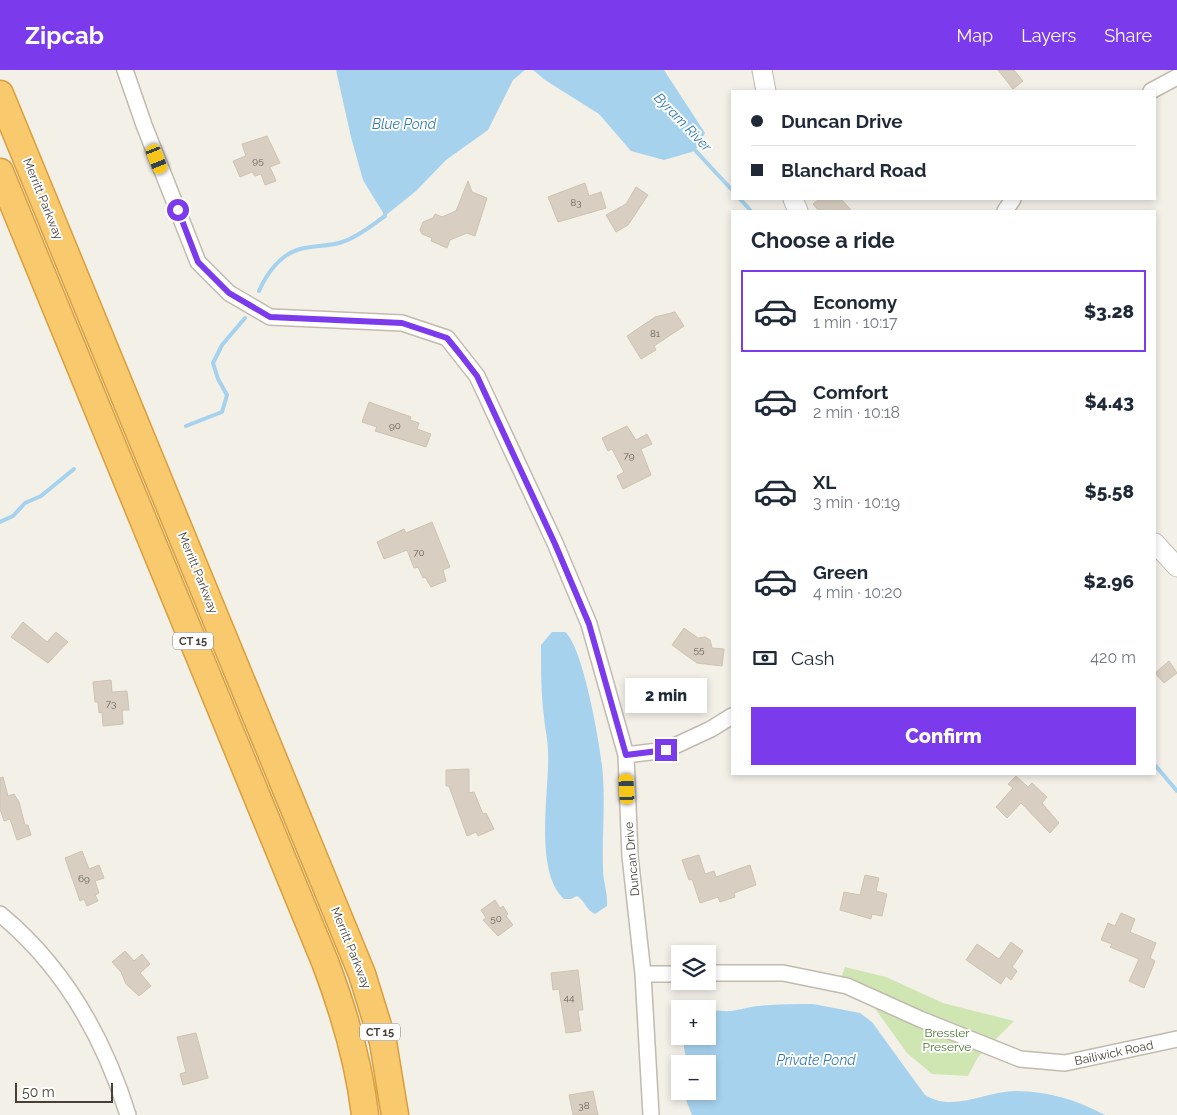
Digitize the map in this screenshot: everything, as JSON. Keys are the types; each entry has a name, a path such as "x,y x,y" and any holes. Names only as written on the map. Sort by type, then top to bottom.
{"highway":[{"name":"Merritt Parkway","path":"0,94 362,974 383,1042 395,1115"},
{"name":"CT 15","path":"0,172 325,962 350,1036 365,1115"}],"street":[{"name":"Duncan Drive","path":"125,70 144,125 198,262 229,293 270,317 402,323 447,338 477,376 555,544 589,624 626,755 630,856 643,974 651,1115"},
{"path":"762,70 766,90"},
{"path":"1153,90 1177,77"},
{"path":"1156,544 1177,567"},
{"path":"626,755 666,750 711,729 731,717"},
{"path":"1,918 64,982 87,1018 108,1062 128,1115"},
{"name":"Bailiwick Road","path":"716,974 784,973 847,986 920,1019 1020,1059 1065,1063 1177,1039"},
{"path":"643,974 671,974"}],"green space":[{"name":"Bressler Preserve","path":"845,967 886,977 943,1003 1014,1021 978,1057 968,1076 932,1074 907,1053 866,996 838,987"}],"water":[{"name":"Blue Pond","path":"336,70 525,70 513,80 488,130 446,160 416,191 385,216 363,180"},
{"path":"533,70 664,70 705,133 695,151 664,160 631,151 599,114 545,80"},
{"path":"552,632 565,632 572,641 585,677 602,764 604,789 603,874 607,906 595,914 577,896 571,899 564,899 554,886 546,850 548,747 542,699 541,645"},
{"name":"Private Pond","path":"813,1004 860,1013 872,1022 925,1095 936,1100 958,1102 1004,1092 1028,1091 1062,1097 1105,1115 692,1115 686,1100 716,1100 716,1055 685,1055 684,1045 716,1045 716,1011 736,1010 765,1005"}],"building":[{"path":"998,70 1014,70 1023,81 1013,89"},
{"path":"267,136 280,163 270,167 276,181 265,185 261,174 255,176 252,172 240,177 233,161 246,156 242,144"},
{"path":"468,181 472,192 487,198 475,236 467,233 450,240 447,248 431,241 432,238 422,234 420,230 423,222 433,218 435,214 442,217 456,211"},
{"path":"585,183 589,196 601,192 606,208 558,222 548,197"},
{"path":"636,187 648,195 628,225 616,232 606,215 626,204"},
{"path":"818,200 842,200 851,210 818,210 813,204"},
{"path":"675,312 684,326 654,346 656,350 641,359 627,336 655,317"},
{"path":"369,402 411,417 410,420 419,423 417,429 431,434 426,447 375,431 377,427 362,422"},
{"path":"627,426 636,440 647,434 652,444 641,449 651,475 623,489 617,476 624,472 612,449 608,451 602,438"},
{"path":"432,522 450,567 443,570 446,581 431,587 425,577 423,578 418,567 414,568 407,550 384,559 377,542 404,529 406,533"},
{"path":"23,622 47,642 56,632 68,642 48,663 11,637"},
{"path":"684,628 698,638 705,637 710,640 712,648 724,649 722,666 697,663 672,645"},
{"path":"1169,661 1177,673 1164,683 1156,672"},
{"path":"111,680 112,692 127,691 129,710 122,710 123,724 103,726 102,712 99,713 98,702 95,702 93,682"},
{"path":"469,769 469,793 474,792 483,814 486,813 494,829 478,836 476,832 467,836 449,786 446,786 446,770"},
{"path":"1016,776 1028,787 1032,783 1047,797 1042,803 1059,823 1050,833 1021,803 1007,818 996,807 1013,788 1008,784"},
{"path":"3,777 8,796 14,794 19,802 25,825 28,825 31,835 17,840 10,819 4,821 0,809 0,778"},
{"path":"82,851 89,869 99,865 104,878 95,881 99,893 95,895 98,901 87,906 84,899 80,901 65,858"},
{"path":"699,855 705,874 714,871 716,877 750,865 756,885 734,893 735,897 720,902 718,897 700,903 692,879 689,880 682,860"},
{"path":"865,875 879,878 876,891 887,894 882,916 872,914 871,919 840,910 844,892 860,895"},
{"path":"495,900 500,908 503,906 508,914 506,916 513,925 498,936 483,920 486,918 481,910"},
{"path":"1121,913 1135,919 1130,932 1156,943 1150,958 1155,961 1144,988 1129,981 1139,959 1110,947 1112,944 1101,940 1108,923 1115,926"},
{"path":"1011,942 1023,951 1012,967 1017,971 1011,980 1006,976 1001,984 966,960 977,944 999,959"},
{"path":"125,951 134,961 142,954 150,964 140,973 151,986 139,996 126,984 121,972 112,962"},
{"path":"578,970 583,1010 578,1010 581,1031 566,1033 559,989 553,990 551,973"},
{"path":"196,1033 208,1078 183,1085 180,1074 186,1072 177,1037"},
{"path":"593,1091 598,1115 573,1115 569,1095"}],"waterway":[{"name":"Byram River","path":"693,148 731,189"},
{"name":"Byram River","path":"741,200 750,210"},
{"path":"259,291 274,267 290,253 302,248 337,244 348,240 385,216 385,212"},
{"path":"186,426 222,412 227,395 218,379 213,363 222,345 245,318"},
{"path":"0,522 13,516 25,503 41,496 74,469"},
{"name":"Byram River","path":"1156,766 1177,791"}],"route":[{"path":"178,210 198,262 229,293 270,317 402,323 447,338 477,376 555,544 589,624 626,755 666,750"}]}
